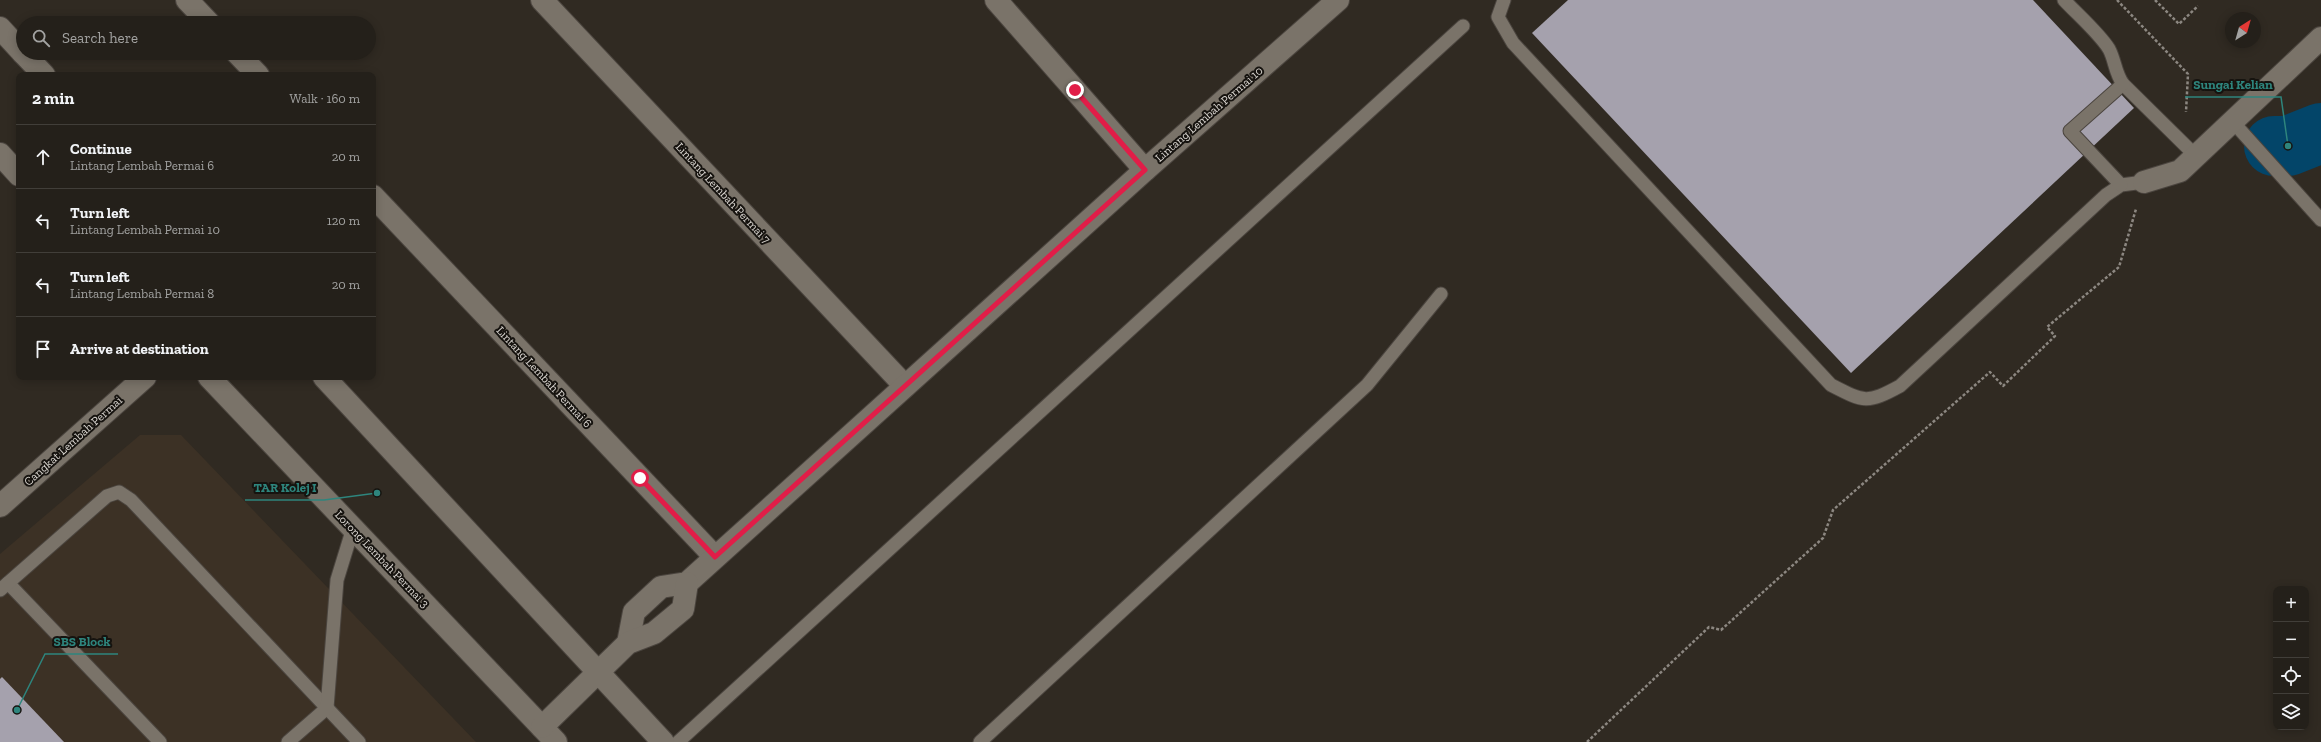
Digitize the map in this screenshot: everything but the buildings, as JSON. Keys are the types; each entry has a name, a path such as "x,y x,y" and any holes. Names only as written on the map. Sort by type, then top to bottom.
{"street":[{"path":"187,0 202,16"},
{"name":"Lintang Lembah Permai 7","path":"542,0 905,386"},
{"path":"996,0 1145,170"},
{"name":"Lintang Lembah Permai 10","path":"687,583 1145,170 1338,0"},
{"path":"0,28 16,45"},
{"path":"2144,182 2180,171 2191,152 2233,122 2321,38"},
{"path":"30,60 41,72"},
{"path":"244,60 255,72"},
{"path":"0,154 16,172"},
{"name":"Lintang Lembah Permai 6","path":"376,199 715,557"},
{"name":"Cangkat Lembah Permai","path":"0,506 142,380"},
{"name":"Lorong Lembah Permai 3","path":"212,380 549,735"},
{"path":"327,380 663,742"},
{"path":"549,735 599,672 628,643 654,633 683,609 687,583 661,587 634,612 628,643"}],"lane":[{"path":"1504,0 1498,17 1513,43 1831,385 1857,399 1876,399 1900,386 2106,195 2121,185 2144,182"},
{"path":"2064,0 2108,48 2113,58 2117,76 2122,84 2191,152"},
{"path":"678,742 1463,26"},
{"path":"2121,185 2070,131 2122,84"},
{"path":"2233,122 2321,220"},
{"path":"980,742 1367,385 1441,294"},
{"path":"160,742 4,586 107,496 119,492 131,500 359,742"},
{"path":"288,742 327,708 337,580 353,528"}],"path":[{"path":"2117,0 2188,74 2191,152"},
{"path":"2155,0 2178,24 2198,6"},
{"path":"1587,742 1709,627 1721,630 1824,538 1833,510 1990,372 2002,386 2055,336 2047,327 2119,267 2144,182"}],"shaded area":[{"path":"140,435 181,435 476,742 0,742 0,554"}],"waterway":[{"path":"2274,146 2288,146 2321,133"}],"place":[{"name":"Sungai Kelian","path":"2288,146"},
{"name":"TAR Kolej I","path":"377,493"},
{"name":"SBS Block","path":"17,710"}],"route":[{"path":"640,478 715,557 1145,170 1075,90"}]}
